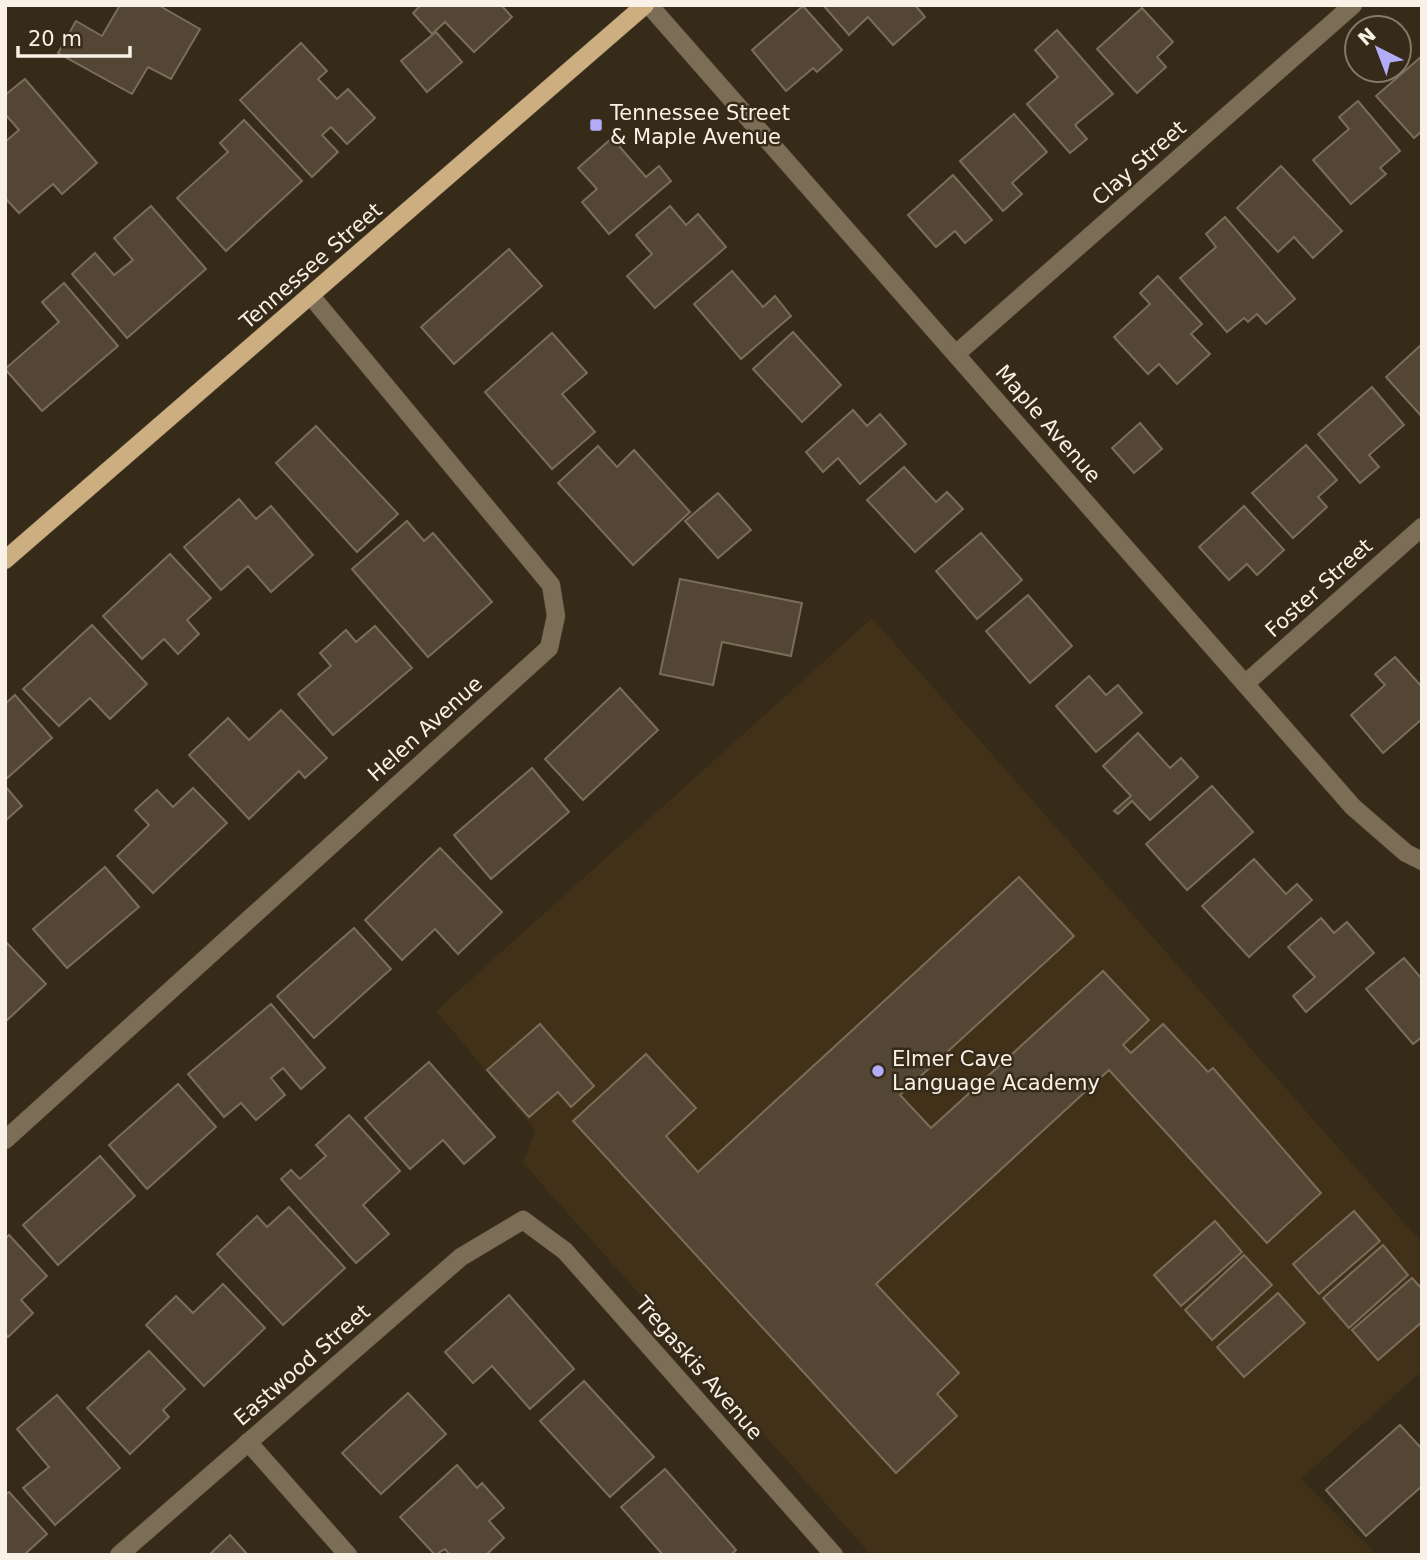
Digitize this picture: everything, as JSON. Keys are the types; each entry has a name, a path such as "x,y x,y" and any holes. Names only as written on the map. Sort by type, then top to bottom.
{"main road":[{"name":"Tennessee Street","path":"5,560 647,5"}],"street":[{"name":"Maple Avenue","path":"647,5 1353,807 1406,853 1422,861"},
{"name":"Clay Street","path":"956,354 1353,5"},
{"name":"Helen Avenue","path":"5,1140 550,648 556,616 551,585 311,296"},
{"name":"Foster Street","path":"1246,683 1422,527"},
{"name":"Eastwood Street","path":"119,1555 461,1257 523,1220"},
{"name":"Tregaskis Avenue","path":"523,1220 565,1251 834,1555"},
{"path":"248,1442 348,1555"}],"shaded area":[{"name":"Elmer Cave Language Academy","path":"872,618 1422,1243 1422,1371 1301,1479 1377,1555 871,1555 523,1163 535,1130 436,1011"}],"building":[{"path":"120,5 158,5 200,29 171,79 148,67 132,94 58,53 76,21 102,36"},
{"path":"421,5 501,5 512,17 474,52 445,22 432,34 413,13"},
{"path":"823,5 915,5 925,17 893,45 868,17 849,35"},
{"path":"803,6 842,50 817,72 813,68 786,91 752,50"},
{"path":"1142,8 1173,42 1157,57 1166,67 1137,93 1097,49"},
{"path":"1057,30 1113,94 1075,125 1087,139 1070,153 1027,104 1058,77 1035,50"},
{"path":"436,32 462,62 427,92 401,61"},
{"path":"301,43 327,71 318,79 337,99 348,89 375,118 347,144 331,127 322,135 338,152 312,177 240,100"},
{"path":"1422,56 1422,131 1414,138 1376,96 1390,84 1413,84 1413,64"},
{"path":"25,79 97,163 62,194 53,184 19,213 5,198 5,142 19,130 5,114 5,95"},
{"path":"1358,101 1400,151 1380,168 1386,174 1351,204 1313,160 1349,129 1339,117"},
{"path":"1014,114 1047,152 1012,183 1022,194 1003,211 960,161"},
{"path":"244,120 302,181 226,251 177,198 228,152 220,143"},
{"path":"612,138 646,177 659,166 671,181 609,234 582,202 597,189 578,168"},
{"path":"1281,166 1342,231 1313,258 1294,237 1278,252 1237,208"},
{"path":"953,175 992,220 965,243 955,231 936,247 908,215"},
{"path":"151,206 206,269 127,338 72,274 95,253 114,275 133,260 114,238"},
{"path":"670,206 686,225 698,214 726,247 655,308 627,276 652,254 636,235"},
{"path":"1225,217 1295,299 1266,324 1257,314 1248,322 1244,318 1227,332 1180,278 1216,247 1206,234"},
{"path":"509,249 542,286 454,364 421,327"},
{"path":"732,271 763,307 775,296 791,316 741,359 694,304"},
{"path":"1158,276 1202,324 1191,334 1210,354 1177,384 1159,364 1148,374 1114,337 1150,304 1140,293"},
{"path":"64,283 118,346 42,411 5,369 59,322 42,302"},
{"path":"793,332 841,385 802,422 753,369"},
{"path":"552,333 587,373 562,394 595,432 552,469 485,392"},
{"path":"1422,344 1422,417 1386,377"},
{"path":"1372,387 1404,425 1369,455 1379,467 1360,483 1318,434"},
{"path":"853,410 867,426 880,414 906,444 860,484 838,458 823,472 806,452"},
{"path":"1140,423 1162,449 1134,473 1112,448"},
{"path":"316,426 398,514 357,552 276,463"},
{"path":"1306,445 1337,480 1318,497 1327,507 1293,538 1252,493"},
{"path":"598,446 617,467 634,450 690,512 633,565 558,483"},
{"path":"904,467 936,502 947,492 963,509 915,552 867,500"},
{"path":"718,493 751,530 718,558 685,521"},
{"path":"239,499 256,519 271,506 313,555 271,592 248,566 221,590 184,547"},
{"path":"1244,506 1284,550 1257,575 1247,564 1229,580 1199,547"},
{"path":"407,521 424,541 433,533 492,602 428,657 352,569"},
{"path":"981,533 1022,580 977,619 936,571"},
{"path":"170,554 211,598 187,620 199,634 178,654 164,639 142,659 103,616"},
{"path":"680,579 802,603 791,656 722,642 713,685 660,674"},
{"path":"1028,595 1072,646 1030,683 986,631"},
{"path":"92,625 147,684 110,719 90,698 59,726 23,689"},
{"path":"375,626 412,668 333,735 298,694 331,666 320,653 346,630 356,642"},
{"path":"1395,657 1422,687 1422,719 1383,753 1351,715 1385,685 1375,674"},
{"path":"1089,676 1106,695 1118,685 1142,713 1096,752 1056,706"},
{"path":"620,688 658,730 583,800 545,759"},
{"path":"15,695 52,738 5,780 5,704"},
{"path":"281,710 327,758 305,778 299,771 249,819 189,755 228,718 249,740"},
{"path":"1138,733 1170,768 1181,758 1198,777 1150,820 1132,801 1118,814 1114,811 1131,796 1103,766"},
{"path":"532,768 569,812 491,879 454,835"},
{"path":"5,786 22,806 5,821"},
{"path":"1212,786 1253,832 1187,890 1146,844"},
{"path":"193,788 227,823 153,893 117,856 149,825 135,810 157,790 173,807"},
{"path":"440,848 502,912 458,954 435,929 402,960 365,920"},
{"path":"1254,859 1286,894 1297,884 1312,900 1249,957 1202,906"},
{"path":"105,867 139,907 67,968 33,929"},
{"path":"1019,877 1074,936 900,1095 931,1128 1103,971 1149,1020 1123,1045 1131,1053 1163,1024 1208,1072 1213,1068 1321,1193 1267,1243 1109,1070 876,1284 959,1373 937,1394 957,1416 896,1473 573,1121 646,1054 696,1108 666,1136 698,1172"},
{"path":"1321,918 1334,933 1347,922 1374,953 1306,1012 1293,996 1315,977 1288,947"},
{"path":"354,928 391,969 314,1038 277,996"},
{"path":"5,941 46,984 5,1022"},
{"path":"1404,958 1422,979 1422,1037 1413,1044 1366,989"},
{"path":"271,1004 325,1068 301,1089 283,1068 271,1078 285,1095 256,1120 241,1103 224,1117 188,1074"},
{"path":"540,1024 594,1086 571,1107 558,1092 529,1117 487,1070"},
{"path":"429,1062 495,1137 464,1164 443,1140 410,1169 365,1118"},
{"path":"178,1084 216,1127 147,1189 109,1145"},
{"path":"349,1115 400,1171 363,1205 389,1234 356,1263 281,1179 291,1170 300,1179 326,1156 316,1145"},
{"path":"100,1156 135,1196 58,1265 23,1225"},
{"path":"289,1207 345,1268 283,1325 217,1254 257,1216 267,1227"},
{"path":"1354,1211 1380,1241 1319,1294 1293,1264"},
{"path":"1215,1221 1242,1252 1181,1306 1154,1275"},
{"path":"9,1235 47,1276 21,1300 33,1313 8,1337 5,1334 5,1239"},
{"path":"1383,1245 1408,1275 1349,1328 1323,1298"},
{"path":"1244,1255 1272,1285 1212,1340 1185,1310"},
{"path":"1412,1278 1422,1289 1422,1322 1378,1360 1352,1330"},
{"path":"223,1284 265,1328 204,1386 146,1325 176,1296 193,1313"},
{"path":"1278,1293 1305,1323 1244,1377 1217,1347"},
{"path":"509,1295 574,1369 530,1409 492,1366 473,1383 445,1352"},
{"path":"149,1351 185,1389 163,1410 169,1417 130,1454 87,1408"},
{"path":"584,1381 654,1457 610,1497 540,1421"},
{"path":"408,1393 446,1434 381,1494 342,1453"},
{"path":"57,1395 120,1468 55,1525 23,1488 49,1467 17,1429"},
{"path":"1400,1425 1422,1449 1422,1486 1366,1536 1326,1490"},
{"path":"457,1465 477,1488 482,1483 504,1508 489,1521 504,1538 486,1555 450,1555 445,1549 435,1555 400,1517"},
{"path":"665,1469 736,1550 731,1555 663,1555 621,1507"},
{"path":"9,1492 47,1534 24,1555 5,1555 5,1495"},
{"path":"230,1535 248,1555 209,1555"}],"place":[{"name":"Tennessee Street & Maple Avenue","path":"596,125"},
{"name":"Elmer Cave Language Academy","path":"878,1071"}]}
